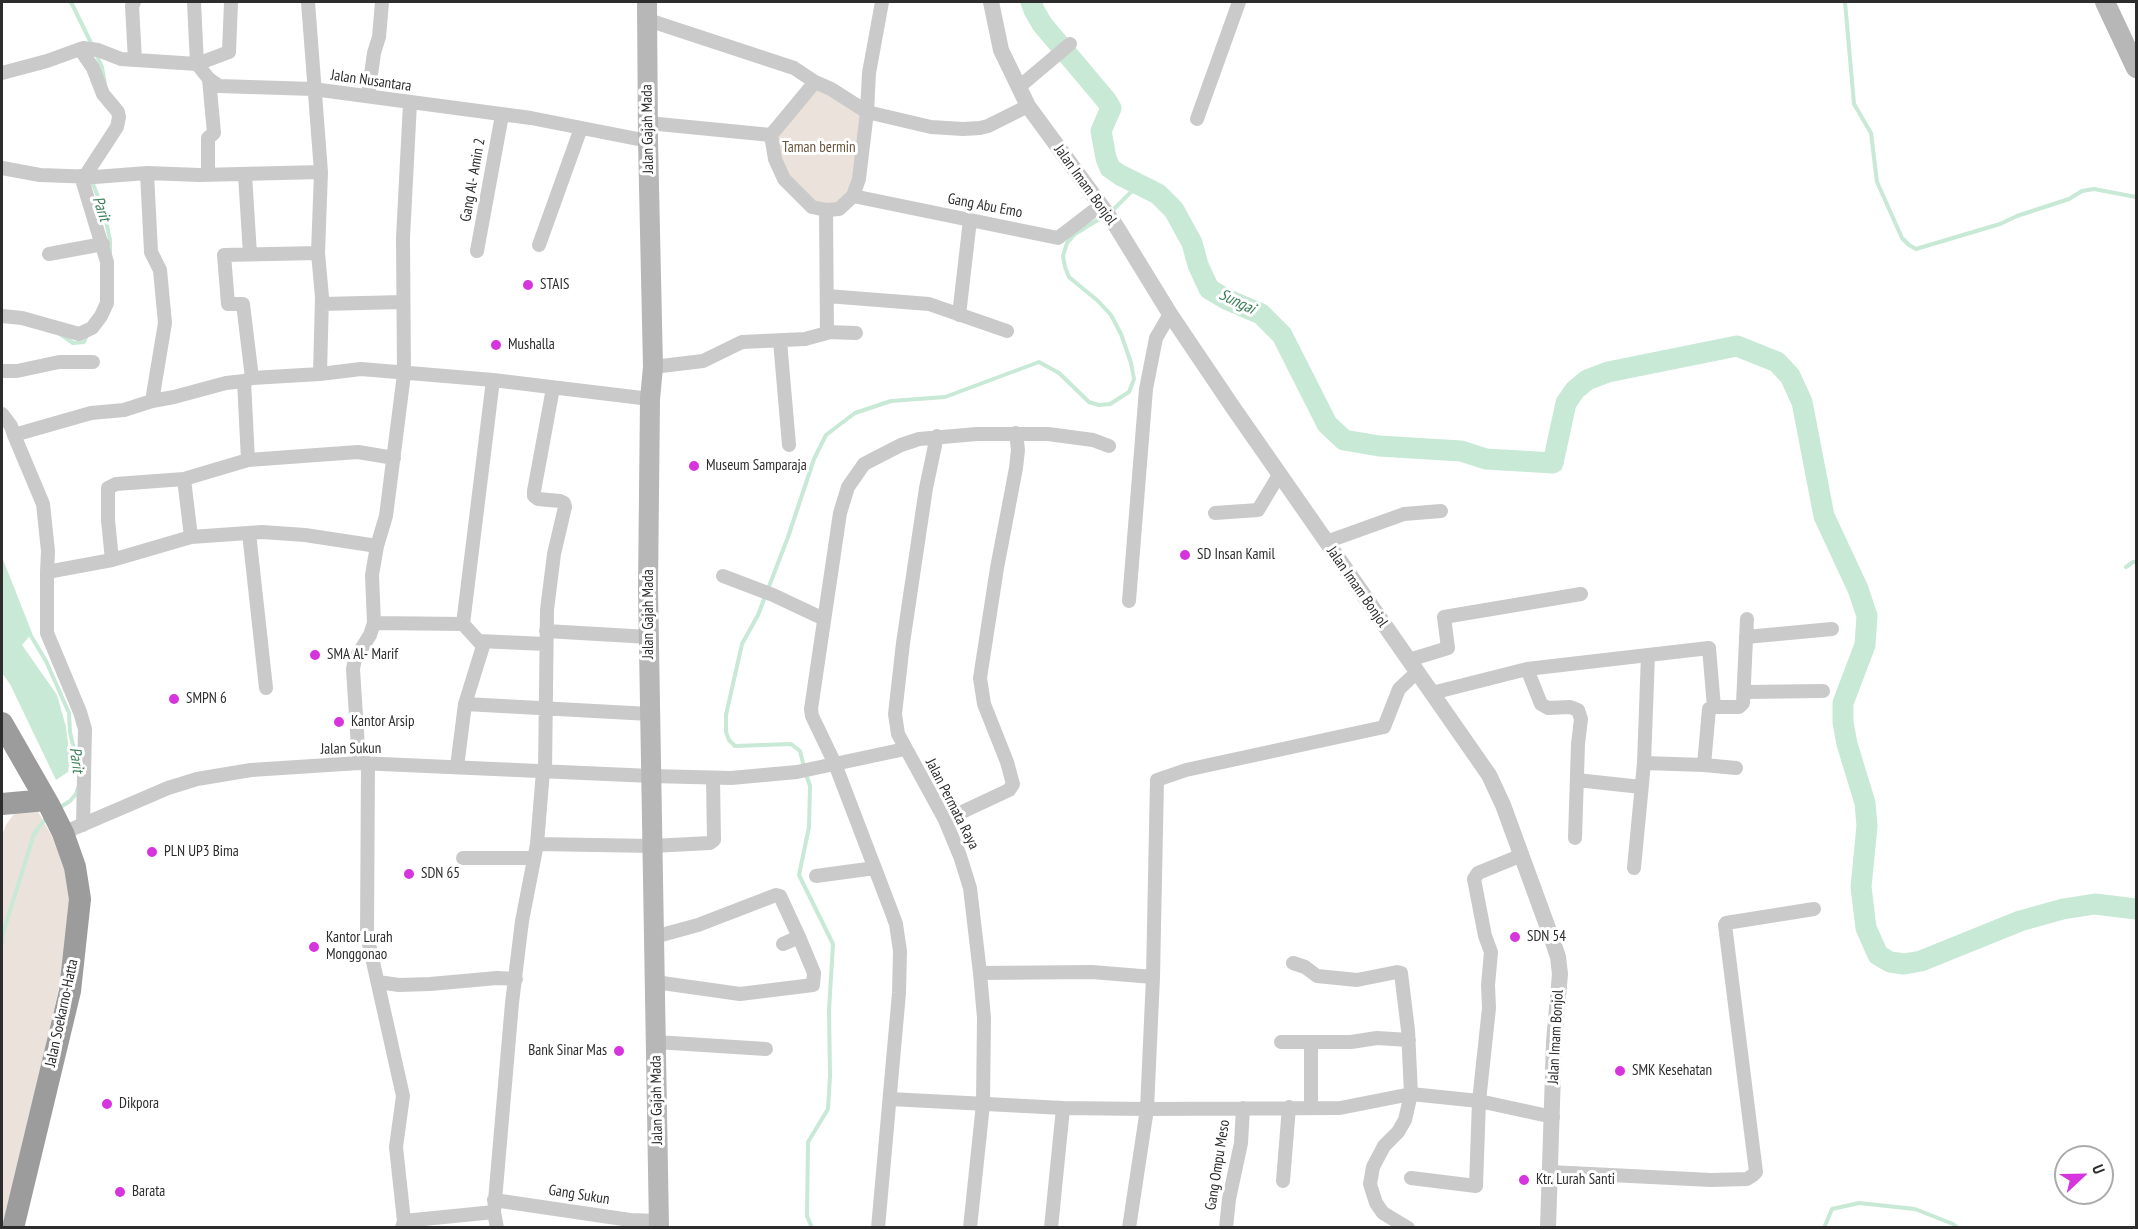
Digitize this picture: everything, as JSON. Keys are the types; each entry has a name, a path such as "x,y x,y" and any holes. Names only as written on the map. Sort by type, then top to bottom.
{"highway":[{"name":"Jalan Soekarno-Hatta","path":"2,732 60,817 75,867 80,899 70,991 13,1227"},
{"path":"2,804 60,817"}],"main road":[{"path":"2105,2 2136,68"},
{"name":"Jalan Gajah Mada","path":"647,11 653,367 650,399 649,637 659,1224"}],"street":[{"path":"134,2 132,6 135,60"},
{"path":"194,2 197,64 209,79 214,133 208,138 208,175"},
{"path":"2,73 47,61 82,48 98,50 121,59 197,64 229,52 231,2"},
{"path":"308,2 321,172 318,253 322,303 320,375"},
{"path":"368,96 374,52 379,37 382,2"},
{"path":"815,82 771,135 775,159 784,178 812,207 826,210 839,209 853,196 859,179 865,142 869,73 882,2"},
{"name":"Jalan Imam Bonjol","path":"992,2 1001,50 1028,106 1106,212 1170,314 1489,775 1503,805 1558,957 1560,974 1554,1042 1548,1227"},
{"path":"1197,118 1239,2"},
{"path":"647,11 794,68 867,112 932,127 963,129 988,126 1028,106"},
{"path":"1018,87 1070,44"},
{"path":"2,316 22,318 79,334 92,328 107,303 107,262 88,202 87,176 117,127 119,117 118,112 103,94 82,48"},
{"name":"Jalan Nusantara","path":"209,79 219,86 313,89 410,104 502,114 581,128 771,135"},
{"path":"403,1224 396,1147 403,1096 368,945 364,763 353,669 355,659 370,635 374,623 372,575 377,546 386,516 404,374 403,238 410,104"},
{"name":"Gang Al- Amin 2","path":"477,251 502,114"},
{"path":"539,246 581,128"},
{"path":"2,168 40,175 87,176 147,172 245,175 321,172"},
{"path":"147,172 151,252 160,270 165,324 152,401"},
{"path":"245,175 250,254"},
{"name":"Gang Abu Emo","path":"853,196 1058,238 1106,212"},
{"path":"826,210 827,332"},
{"path":"959,315 970,220"},
{"path":"49,254 103,244"},
{"path":"248,460 248,379 243,304 228,304 225,255 318,253"},
{"path":"827,296 929,304 1007,331"},
{"path":"322,303 403,302"},
{"path":"1129,601 1146,389 1156,338 1170,314"},
{"path":"653,367 703,361 742,342 780,341 821,336 827,332 856,333"},
{"path":"780,341 789,445"},
{"path":"2,371 59,362 93,362"},
{"path":"14,435 91,413 124,410 226,383 361,369 493,380 650,399"},
{"path":"463,624 493,380"},
{"path":"497,1227 494,1206 512,1003 522,921 536,851 544,771 545,638 554,554 565,507 560,501 538,499 534,496 553,388"},
{"path":"2,414 11,426 43,504 48,551 47,633 77,702 85,729 60,817"},
{"path":"945,820 1009,790 1013,784 1007,762 984,704 980,678 997,568 1016,468 1018,450 1016,434"},
{"path":"878,1227 900,951 896,924 835,764 810,709 840,513 853,477 864,464 879,455 919,439 937,436 1016,434 1083,438 1109,446"},
{"name":"Jalan Permata Raya","path":"937,436 926,488 896,705 896,724 905,749 945,820 970,888 984,1018 982,1104 970,1227"},
{"path":"112,560 108,488 116,484 184,478 248,460 358,452 394,458"},
{"path":"1215,513 1258,510 1280,475"},
{"path":"184,478 191,537"},
{"path":"1326,542 1404,514 1441,511"},
{"path":"47,572 112,560 191,537 249,533 305,535 377,546"},
{"path":"249,533 266,688"},
{"path":"723,576 773,595 824,619"},
{"path":"1129,1227 1147,1109 1153,977 1157,780 1186,770 1384,727 1399,689 1413,666 1448,648 1444,617 1581,594"},
{"path":"1704,765 1708,711 1714,706 1739,707 1743,703 1747,619"},
{"path":"374,623 463,624 483,646 465,704 457,768"},
{"path":"1746,638 1832,629"},
{"path":"479,641 649,637"},
{"path":"1432,693 1527,669 1709,648 1714,706"},
{"path":"1634,868 1644,763 1648,655"},
{"path":"1527,669 1541,704 1548,708 1575,708 1581,714 1575,838"},
{"path":"1744,692 1823,691"},
{"path":"465,704 650,714"},
{"name":"Jalan Sukun","path":"60,817 197,779 251,770 364,763 713,778 797,772 905,749"},
{"path":"1644,763 1736,768"},
{"path":"463,858 536,851 712,842 714,840 713,778"},
{"path":"1577,780 1641,787"},
{"path":"1411,1178 1476,1186 1479,1101 1489,1008 1488,985 1491,952 1485,936 1474,879 1478,873 1522,855"},
{"path":"816,876 875,868"},
{"path":"654,938 698,925 776,895 780,896 814,973 813,985 740,994 654,982"},
{"path":"1550,1172 1720,1180 1747,1179 1753,1175 1756,1172 1725,925 1814,909"},
{"path":"783,944 799,937"},
{"path":"1293,963 1305,967 1317,976 1357,980 1401,973 1409,1040 1411,1094 1405,1120 1384,1146 1373,1167 1370,1184 1376,1203 1383,1213 1408,1227"},
{"path":"980,973 1092,972 1153,977"},
{"path":"378,982 399,985 497,978 516,979"},
{"path":"1281,1042 1351,1042 1377,1038 1409,1040"},
{"path":"656,1042 766,1048"},
{"path":"1311,1042 1311,1107"},
{"path":"890,1099 1063,1108 1147,1109 1355,1106 1411,1094 1479,1101 1553,1117"},
{"path":"1283,1181 1289,1107"},
{"path":"1051,1227 1063,1108"},
{"name":"Gang Ompu Meso","path":"1226,1227 1229,1199 1241,1143 1243,1108"},
{"name":"Gang Sukun","path":"403,1224 494,1206 659,1224"}],"green space":[{"name":"Taman bermin","path":"816,86 863,117 860,157 846,199 837,205 812,203 783,168 777,141 781,131"},
{"path":"35,806 55,842 68,873 72,915 60,983 4,1228 2,1227 2,835 18,808"}],"shaded area":[{"path":"2,557 32,633 22,645 57,695 66,727 70,759 68,772 56,780 10,684 2,673"}],"waterway":[{"name":"Parit","path":"71,2 93,47"},
{"name":"Sungai","path":"1031,2 1042,24 1111,108 1101,131 1110,168 1158,194 1174,210 1192,243 1198,265 1209,289 1261,314 1282,335 1327,424 1344,440 1379,446 1461,451 1486,459 1553,463 1566,403 1575,390 1587,380 1608,372 1737,346 1777,362 1790,376 1802,402 1824,516 1858,589 1867,616 1865,645 1843,703 1843,722 1847,744 1865,803 1867,826 1861,887 1866,928 1878,955 1890,962 1904,964 1921,961 2020,921 2063,909 2095,904 2136,909"},
{"path":"1845,2 1854,104 1871,133 1877,182 1902,238 1909,245 1916,249 2000,224 2069,199 2082,191 2094,189 2136,197"},
{"name":"Parit","path":"96,54 102,67 105,84"},
{"name":"Parit","path":"91,179 104,212 110,240 110,253"},
{"path":"1110,213 1139,184"},
{"path":"804,767 800,751 791,744 735,746 729,740 726,732 726,715 742,644 758,615 788,537 814,459 826,435 855,413 891,401 945,397 1039,362 1059,373 1089,402 1099,405 1110,404 1129,392 1134,379 1121,334 1111,315 1069,277 1063,256 1067,243 1075,234 1104,216"},
{"name":"Parit","path":"60,334 73,343 84,342 87,335"},
{"name":"Parit","path":"2126,567 2136,562"},
{"name":"Parit","path":"28,631 46,661 69,713 70,732 78,766"},
{"path":"806,774 810,786 809,827 799,875 833,944 829,1010 828,1109 808,1142 807,1216 812,1228"},
{"name":"Parit","path":"59,808 70,801 78,788"},
{"name":"Parit","path":"2,943 3,933 34,834 46,818"},
{"path":"1824,1228 1832,1209 1859,1203 1915,1209 1958,1228"}],"place":[{"name":"STAIS","path":"528,285"},
{"name":"Mushalla","path":"496,345"},
{"name":"Museum Samparaja","path":"694,466"},
{"name":"SD Insan Kamil","path":"1185,555"},
{"name":"SMA Al- Marif","path":"315,655"},
{"name":"SMPN 6","path":"174,699"},
{"name":"Kantor Arsip","path":"339,722"},
{"name":"PLN UP3 Bima","path":"152,852"},
{"name":"SDN 65","path":"409,874"},
{"name":"SDN 54","path":"1515,937"},
{"name":"Kantor Lurah Monggonao","path":"314,947"},
{"name":"Bank Sinar Mas","path":"619,1051"},
{"name":"SMK Kesehatan","path":"1620,1071"},
{"name":"Dikpora","path":"107,1104"},
{"name":"Ktr. Lurah Santi","path":"1524,1180"},
{"name":"Barata","path":"120,1192"}]}
